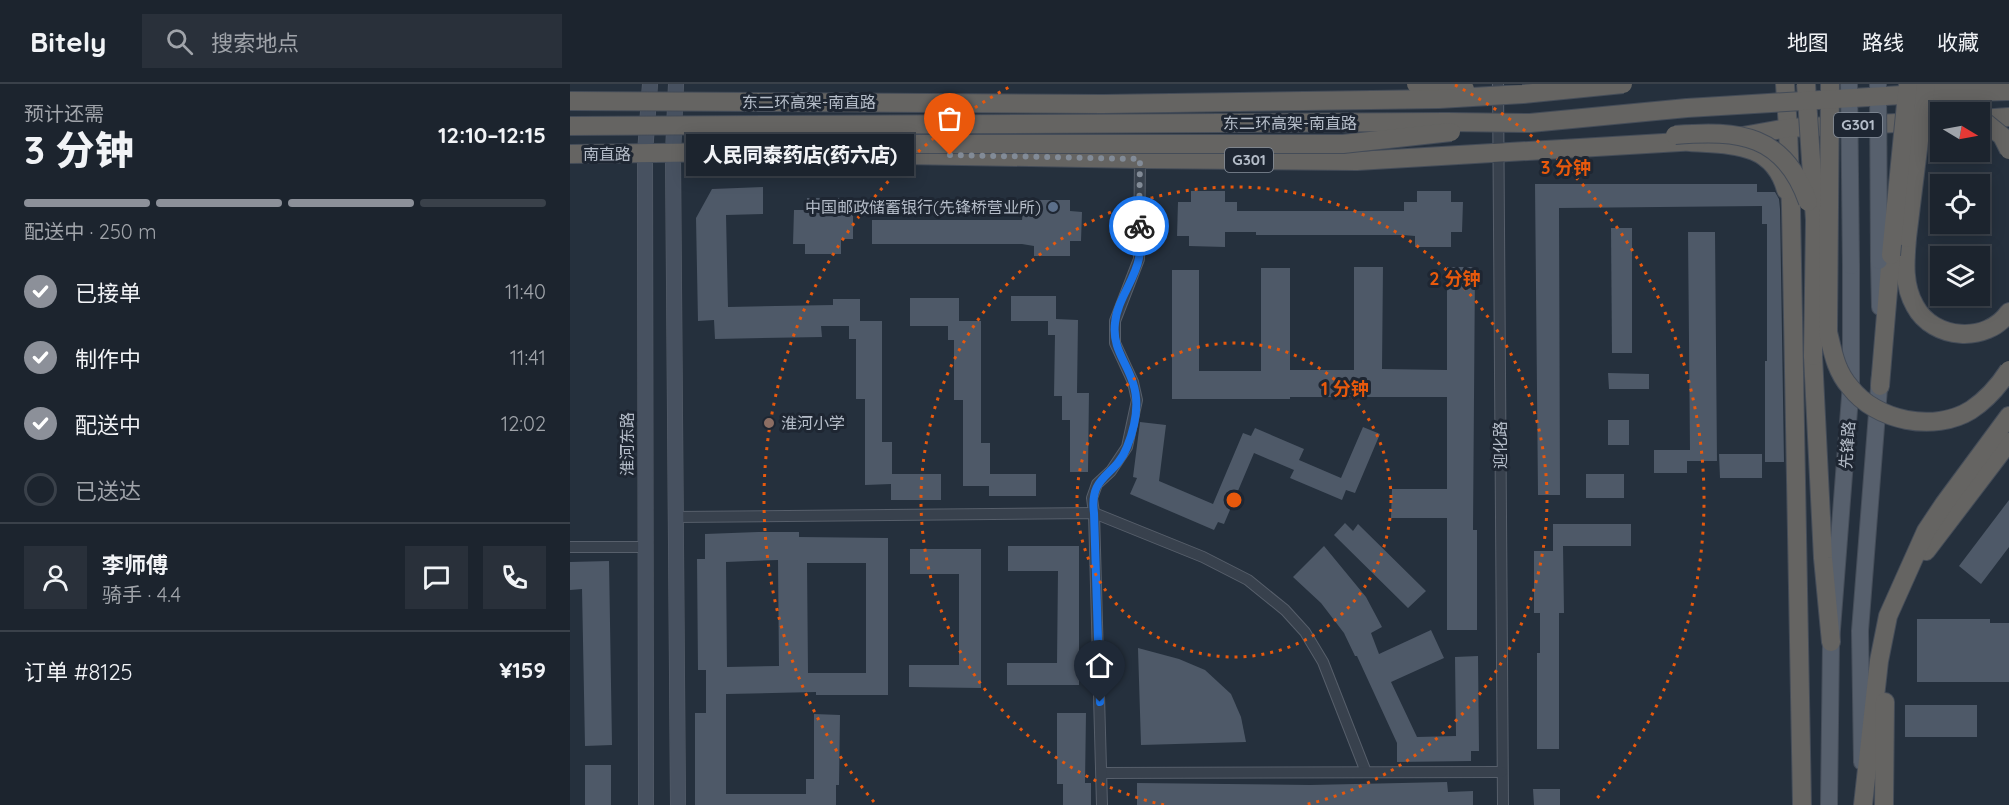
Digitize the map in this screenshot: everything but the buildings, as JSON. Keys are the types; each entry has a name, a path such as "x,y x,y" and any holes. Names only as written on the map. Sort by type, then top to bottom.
{"highway":[{"path":"1416,84 1523,94"},
{"name":"东二环高架-南直路","path":"570,101 1102,104 1439,99 1523,94 1623,84"},
{"path":"1785,84 1791,209 1802,805"},
{"path":"1806,84 1815,220 1813,356 1823,558 1832,642"},
{"path":"1830,84 1828,332 1834,363 1850,388 1864,402 1892,417 1908,420 1947,419 1971,410 2001,383 2009,370"},
{"path":"1880,386 1885,258 1908,84"},
{"path":"1956,102 1930,88 1907,238 1906,275 1911,298 1925,320 1941,329 1957,333 1975,334 1989,330 2004,320 2009,312"},
{"name":"东二环高架-南直路","path":"570,126 1530,123 1930,88 2009,92"},
{"path":"1990,118 2009,117"},
{"name":"G301","path":"645,153 737,152 1357,161 1499,152 1585,140 1682,138 1788,128 1930,122"},
{"path":"737,152 774,144 1343,144 1530,123"},
{"path":"1990,126 2002,136 2009,150"},
{"path":"1682,138 1710,132 1731,134 1748,138 1768,147 1785,160 1794,171 1802,184 1815,220"},
{"path":"1682,138 1738,146 1756,152 1770,161 1782,174 1791,209"},
{"name":"南直路","path":"570,154 645,153"},
{"path":"1863,805 1879,661 1888,616 1926,531 2009,416"},
{"path":"1900,586 2009,442"},
{"path":"1884,805 1886,627"}],"main road":[{"name":"淮河东路","path":"646,805 645,153 651,84"},
{"path":"676,84 673,154 678,805"},
{"name":"先锋路","path":"1829,805 1832,642 1851,384 1849,84"},
{"path":"1878,84 1885,258"},
{"name":"先锋路","path":"1863,805 1860,631 1880,386"}],"street":[{"name":"迎化路","path":"1498,84 1503,805"},
{"path":"1102,805 1092,498 1097,484 1116,465 1127,447 1137,400 1133,382 1115,343 1115,321 1139,259 1140,159"},
{"path":"676,516 1094,513 1203,557 1248,580 1286,610 1305,632 1323,663 1366,772"},
{"path":"570,547 645,547"},
{"path":"1102,773 1502,772"}],"way so far":[{"path":"950,155 1140,159 1139,226"}],"place":[{"name":"人民同泰药店(药六店)","path":"950,155"},
{"name":"中国邮政储蓄银行(先锋桥营业所)","path":"1053,207"},
{"name":"淮河小学","path":"769,423"}],"route":[{"path":"1100,702 1092,498 1097,484 1120,460 1127,447 1134,422 1137,400 1133,382 1115,343 1115,321 1139,259 1139,226"}]}
